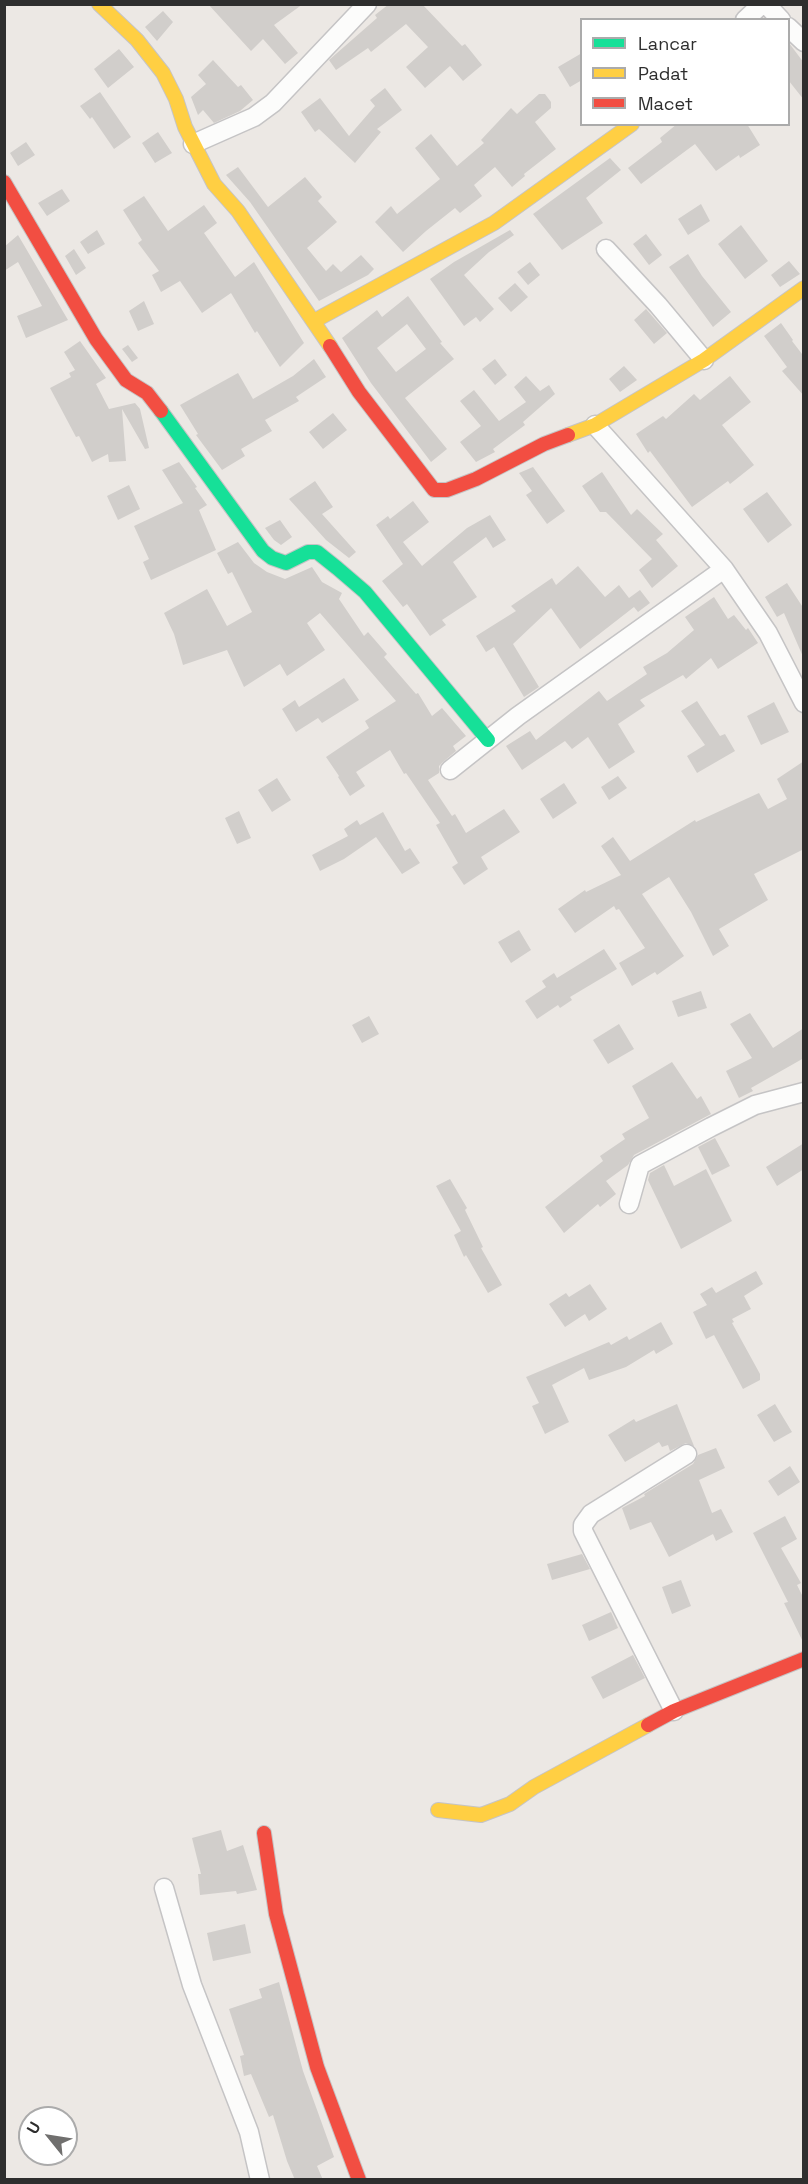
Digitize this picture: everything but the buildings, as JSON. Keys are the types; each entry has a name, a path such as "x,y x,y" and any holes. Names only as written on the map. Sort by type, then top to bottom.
{"street":[{"path":"99,4 137,40 162,74 176,99 193,144 214,184 238,211 314,321 358,392 434,490 447,490 476,479 544,444 595,425 704,360 804,288"},
{"path":"193,144 254,117 273,103 367,4"},
{"path":"748,18 762,4"},
{"path":"766,4 779,18"},
{"path":"790,28 804,42"},
{"path":"314,321 494,222 629,126"},
{"path":"4,182 96,339 126,381 147,393 263,551 272,558 286,563 308,552 317,552 337,568 364,592 488,740"},
{"path":"606,249 658,305 704,360"},
{"path":"595,425 724,569 768,633 804,702"},
{"path":"450,770 518,716 724,569"},
{"path":"629,1204 640,1165 711,1126 755,1106 804,1092"},
{"path":"674,1711 583,1531 583,1524 585,1519 600,1508 687,1454"},
{"path":"438,1810 481,1815 510,1804 534,1787 674,1711 804,1659"},
{"path":"264,1833 276,1914 308,2038 359,2180"},
{"path":"164,1888 192,1985 249,2132 260,2180"}],"traffic: fast":[{"path":"161,411 263,551 272,558 286,563 308,552 317,552 337,568 365,592 488,740"}],"traffic: slow":[{"path":"99,4 137,40 163,73 176,99 185,127 214,184 238,211 330,346"},
{"path":"314,321 494,223 629,126"},
{"path":"568,435 595,425 704,360 804,288"},
{"path":"438,1810 481,1815 510,1804 534,1787 648,1725"}],"traffic: jam":[{"path":"4,182 96,339 126,380 147,393 161,411"},
{"path":"330,346 359,392 434,490 447,490 476,479 544,444 568,435"},
{"path":"648,1725 674,1711 804,1659"},
{"path":"264,1833 276,1914 317,2067 359,2180"}]}
